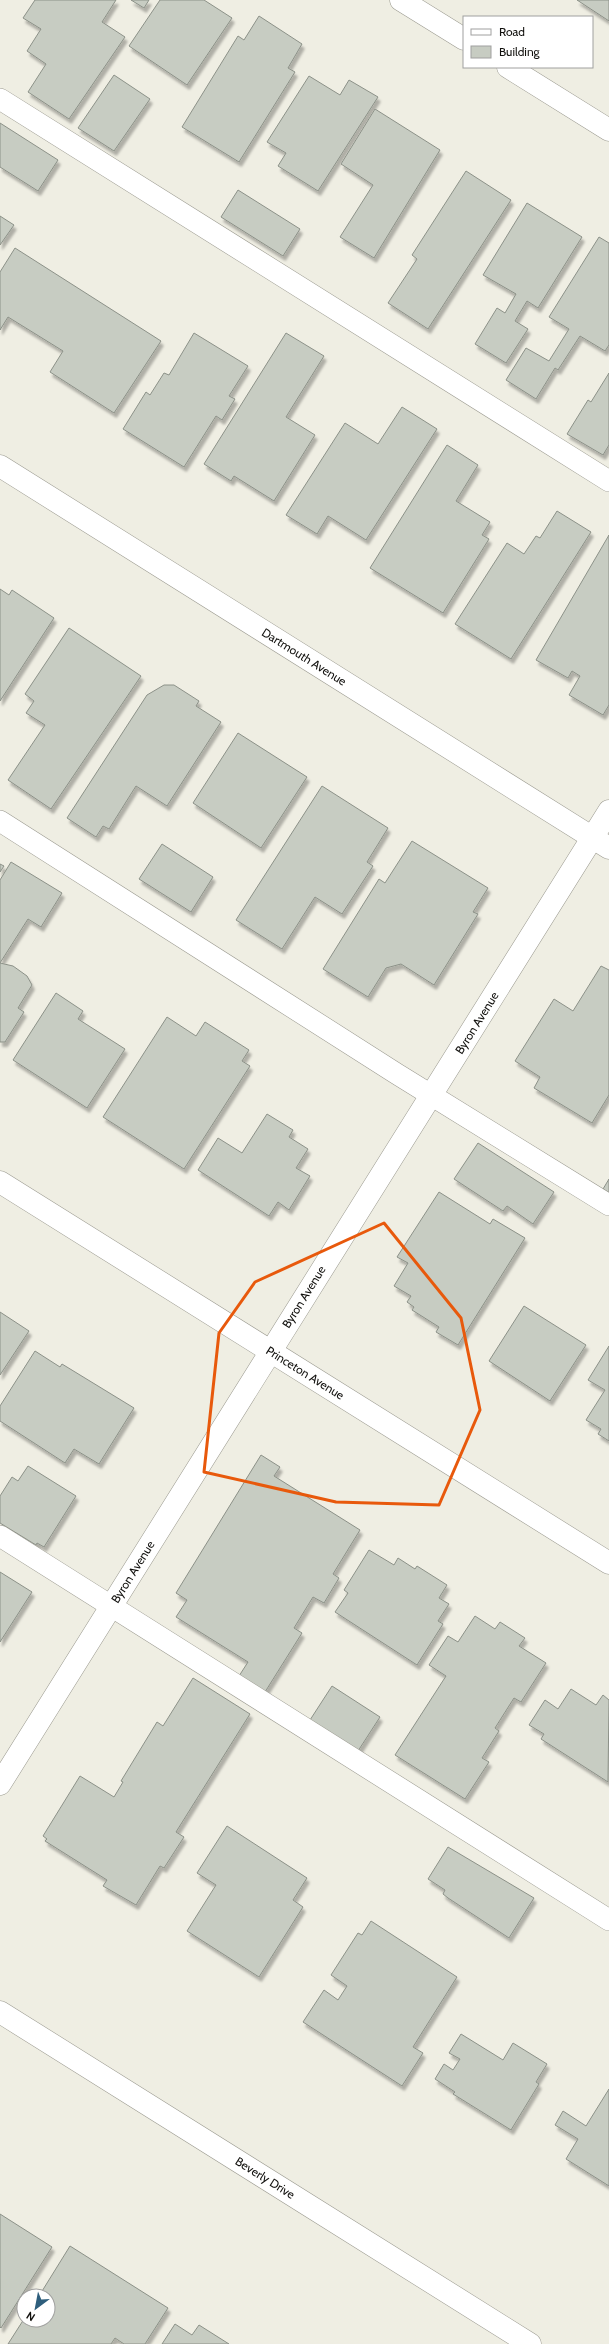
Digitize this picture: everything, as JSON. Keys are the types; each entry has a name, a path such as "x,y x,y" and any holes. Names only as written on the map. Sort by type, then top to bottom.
{"street":[{"path":"401,0 463,38"},
{"path":"510,68 609,130"},
{"name":"Dartmouth Avenue","path":"0,466 601,843"},
{"name":"Byron Avenue","path":"0,1784 432,1095 601,843 609,811"},
{"name":"Princeton Avenue","path":"0,1182 609,1563"},
{"name":"Beverly Drive","path":"0,2012 530,2344"}],"lane":[{"path":"0,99 609,482"},
{"path":"0,821 432,1095 609,1205"},
{"path":"0,1536 609,1920"}],"highlighted area":[{"path":"384,1223 461,1318 480,1410 439,1505 336,1502 204,1472 219,1333 255,1282"}],"building":[{"path":"35,0 116,0 102,22 125,37 69,119 28,92 46,64 27,51 41,29 23,18"},
{"path":"131,0 149,0 144,8"},
{"path":"160,0 204,0 232,18 187,85 129,46"},
{"path":"577,0 609,0 609,21"},
{"path":"259,16 302,44 288,68 295,72 239,162 182,127 238,36 244,40"},
{"path":"114,75 150,99 114,151 78,128"},
{"path":"309,76 340,95 349,80 378,97 318,191 278,166 286,153 267,142"},
{"path":"375,109 440,150 374,258 340,237 373,185 341,164"},
{"path":"0,123 58,160 38,191 0,167"},
{"path":"466,171 511,200 428,329 388,303 417,259 412,255"},
{"path":"238,190 300,229 283,256 221,217"},
{"path":"527,203 582,237 538,308 527,301 515,321 528,329 506,363 475,344 497,308 505,313 516,294 483,275"},
{"path":"0,216 14,225 0,245"},
{"path":"599,237 609,243 609,345 605,351 580,336 558,370 555,368 536,399 506,380 526,348 549,361 569,329 549,317"},
{"path":"15,248 161,341 114,413 50,372 63,351 8,317 0,330 0,272"},
{"path":"194,333 248,366 229,396 235,399 222,420 216,416 184,467 123,429 146,392 150,395 164,373 169,375"},
{"path":"286,333 324,356 286,417 315,435 274,501 234,476 231,481 204,464"},
{"path":"609,373 609,445 603,455 567,434 588,400 591,402"},
{"path":"402,407 437,429 366,540 328,516 317,534 286,515 345,423 378,444"},
{"path":"447,445 478,465 456,501 490,522 482,535 489,539 443,613 370,568"},
{"path":"557,511 591,532 511,659 455,624 507,543 524,554 536,536 540,538"},
{"path":"609,535 609,705 603,715 569,695 580,676 572,671 568,678 536,660"},
{"path":"0,589 9,595 12,590 54,618 0,701"},
{"path":"69,628 141,676 51,809 8,780 45,725 26,713 34,701 25,694"},
{"path":"164,685 174,685 199,701 196,706 221,722 167,806 136,786 109,829 103,826 96,837 67,818 147,695"},
{"path":"238,733 307,777 261,848 193,803"},
{"path":"322,786 388,828 367,862 373,866 342,914 315,897 282,949 236,920"},
{"path":"412,841 488,888 473,912 478,914 434,985 401,964 386,968 368,997 323,969 379,879 385,883"},
{"path":"162,844 213,877 191,912 139,879"},
{"path":"11,862 62,893 41,927 28,919 0,963 0,880"},
{"path":"0,864 4,866 0,872"},
{"path":"0,963 13,966 27,976 32,985 18,1008 24,1012 5,1042 0,1042"},
{"path":"601,966 609,970 609,1095 592,1123 534,1088 540,1077 515,1061 554,999 573,1011"},
{"path":"56,993 83,1011 78,1019 125,1049 87,1108 13,1060"},
{"path":"167,1017 196,1036 205,1022 249,1050 242,1061 250,1066 184,1169 103,1117"},
{"path":"267,1114 293,1130 289,1137 308,1149 296,1168 310,1176 289,1210 278,1202 269,1216 198,1170 218,1138 242,1153"},
{"path":"478,1143 554,1192 533,1224 507,1206 503,1211 454,1179"},
{"path":"609,1179 609,1193 603,1189"},
{"path":"439,1192 490,1224 493,1219 525,1238 458,1345 436,1332 439,1327 412,1310 414,1307 407,1302 411,1296 394,1286 408,1263 397,1257"},
{"path":"524,1306 586,1345 550,1401 489,1361"},
{"path":"0,1312 29,1331 0,1375"},
{"path":"609,1346 609,1441 598,1434 601,1429 586,1420 605,1390 588,1380"},
{"path":"35,1351 60,1367 62,1364 134,1408 99,1464 74,1449 65,1463 0,1421 0,1406"},
{"path":"261,1455 280,1467 274,1476 360,1530 333,1574 339,1578 324,1603 313,1597 294,1628 302,1633 265,1692 239,1676 248,1662 176,1617 187,1600 176,1593"},
{"path":"28,1466 76,1496 44,1547 37,1543 36,1545 0,1523 0,1496 12,1477 18,1481"},
{"path":"369,1550 394,1565 398,1558 415,1569 417,1566 447,1585 439,1598 449,1604 438,1621 443,1624 417,1665 335,1612 348,1593 344,1590"},
{"path":"0,1572 32,1592 0,1642"},
{"path":"475,1616 495,1629 500,1622 525,1638 519,1646 546,1663 521,1702 514,1698 495,1728 499,1731 482,1758 489,1762 465,1799 395,1755 446,1676 429,1665 448,1636 458,1642"},
{"path":"193,1678 250,1714 176,1832 184,1837 164,1868 160,1866 136,1905 103,1886 107,1880 45,1841 47,1839 43,1836 80,1776 114,1797 123,1782 121,1781 157,1722 163,1726"},
{"path":"332,1686 380,1717 358,1751 310,1720"},
{"path":"571,1689 596,1705 603,1695 609,1700 608,1782 541,1739 544,1734 529,1725 545,1700 558,1709"},
{"path":"227,1826 307,1878 293,1900 303,1907 259,1977 187,1931 216,1885 197,1873"},
{"path":"448,1847 534,1898 509,1938 448,1898 443,1894 445,1890 428,1879"},
{"path":"371,1921 457,1977 413,2047 423,2053 402,2086 303,2022 324,1990 338,2000 347,1986 331,1975 358,1933 362,1935"},
{"path":"461,2034 503,2060 513,2043 547,2064 536,2082 539,2084 511,2130 453,2094 455,2092 435,2079 444,2064 453,2070 460,2059 449,2053"},
{"path":"609,2089 609,2186 566,2159 578,2139 555,2125 563,2111 586,2126"},
{"path":"0,2214 52,2247 26,2288 16,2288 16,2304 1,2328"},
{"path":"70,2246 168,2308 145,2344 124,2344 115,2338 111,2344 8,2344 18,2328 56,2328 56,2288 44,2288"},
{"path":"175,2324 192,2335 199,2325 229,2344 162,2344"}]}
